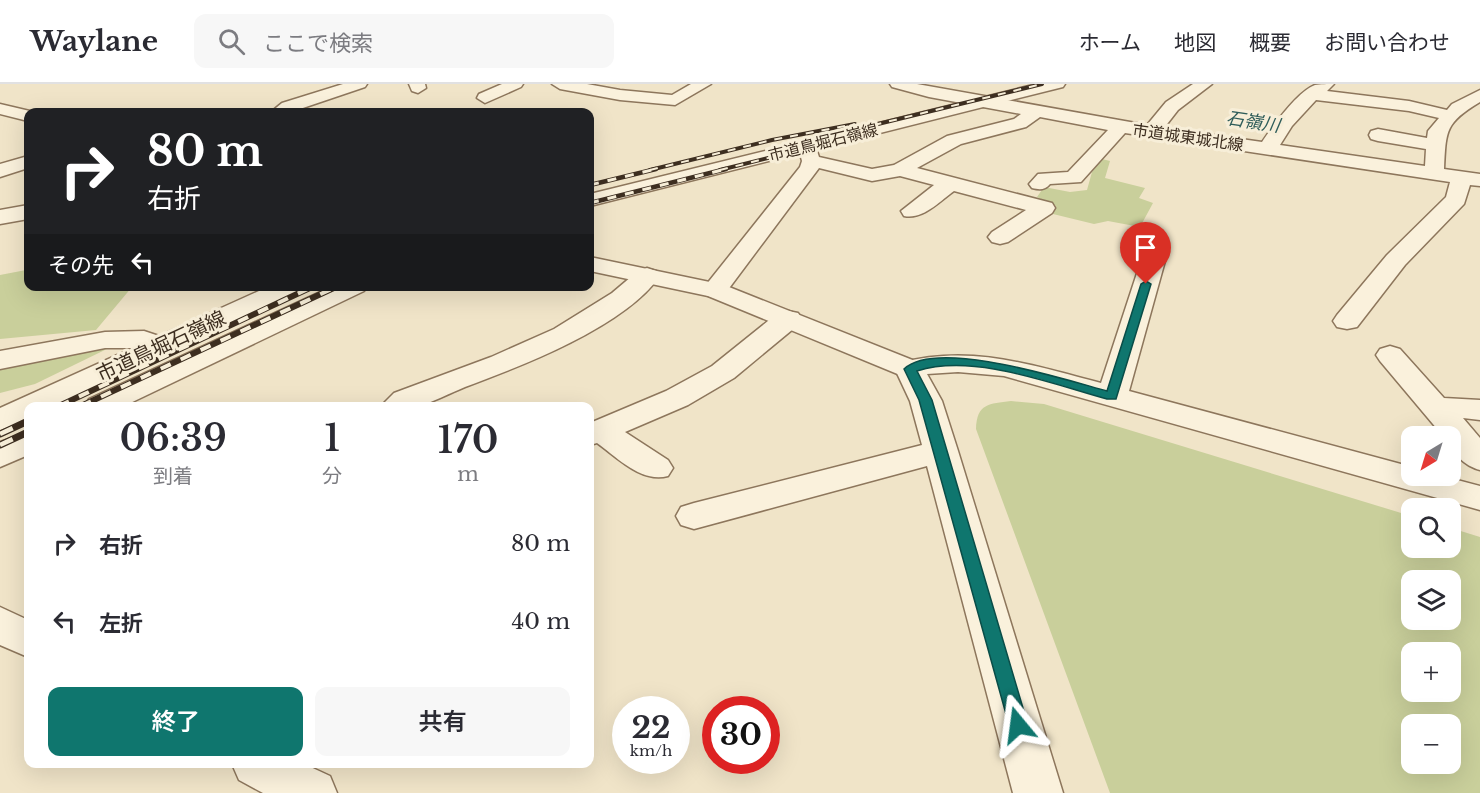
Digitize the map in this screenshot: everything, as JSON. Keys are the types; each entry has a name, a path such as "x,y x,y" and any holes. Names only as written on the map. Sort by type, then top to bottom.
{"street":[{"path":"286,108 359,84"},
{"path":"485,98 515,84"},
{"path":"560,84 620,95 675,100 703,84"},
{"name":"市道城東城北線","path":"898,84 953,97 1121,127 1434,163 1471,179"},
{"name":"市道鳥堀石嶺線","path":"594,186 1008,84"},
{"name":"市道鳥堀石嶺線","path":"594,199 809,154 985,102 1057,84"},
{"path":"1270,145 1306,100 1326,84"},
{"path":"1153,129 1172,106 1211,85"},
{"path":"592,108 620,95"},
{"path":"1306,100 1409,106 1465,104"},
{"path":"1306,100 1325,110"},
{"path":"1378,135 1434,163 1437,131 1465,104"},
{"path":"0,109 24,115"},
{"path":"715,290 733,270 809,154 872,175 900,170 954,140 1020,123 1036,112"},
{"path":"1039,184 1046,178 1074,178 1121,127"},
{"path":"0,171 24,163"},
{"path":"900,170 1044,208 1000,237"},
{"path":"1347,321 1396,260 1456,199 1471,179"},
{"path":"912,212 951,183"},
{"path":"1112,397 1153,261"},
{"path":"594,265 715,290 910,369 931,363 964,363 1006,368 1480,498"},
{"path":"402,402 558,340 630,293 647,276"},
{"name":"市道鳥堀石嶺線","path":"40,402 281,291"},
{"name":"市道鳥堀石嶺線","path":"115,402 345,291"},
{"path":"595,433 677,398 723,372 788,319"},
{"path":"0,360 105,340 144,339 161,346"},
{"path":"1390,355 1480,459"},
{"path":"910,369 926,400 1038,793"},
{"path":"1435,407 1480,410"},
{"name":"市道鳥堀石嶺線","path":"0,420 24,409"},
{"path":"595,433 656,468"},
{"path":"0,456 24,444"},
{"path":"694,516 941,451"},
{"path":"0,624 24,638"},
{"path":"263,768 312,793"}],"green space":[{"path":"1102,159 1110,161 1105,178 1145,188 1139,198 1153,203 1140,227 1108,221 1094,224 1053,214 1056,206 1037,197 1044,187 1070,192 1087,190 1092,172"},
{"path":"24,270 24,291 129,291 96,330 0,339 0,275"},
{"path":"111,347 35,384 0,393 0,369 50,356"},
{"path":"1011,401 1044,404 1401,513 1401,558 1461,558 1461,531 1480,537 1480,793 1110,793 976,429 979,414 991,404"}],"railway":[{"path":"720,170 784,154 878,124 1042,84"},
{"path":"650,170 772,140 855,124"},
{"path":"594,184 656,169"},
{"path":"594,202 726,169"},
{"path":"68,402 303,291"},
{"path":"90,402 327,291"},
{"path":"0,434 24,423"},
{"path":"0,445 24,434"}],"route":[{"path":"1018,725 926,400 910,369 931,363 964,363 1006,368 1112,397 1146,284"}],"water label":[{"name":"石嶺川","path":"1253,122"}]}
